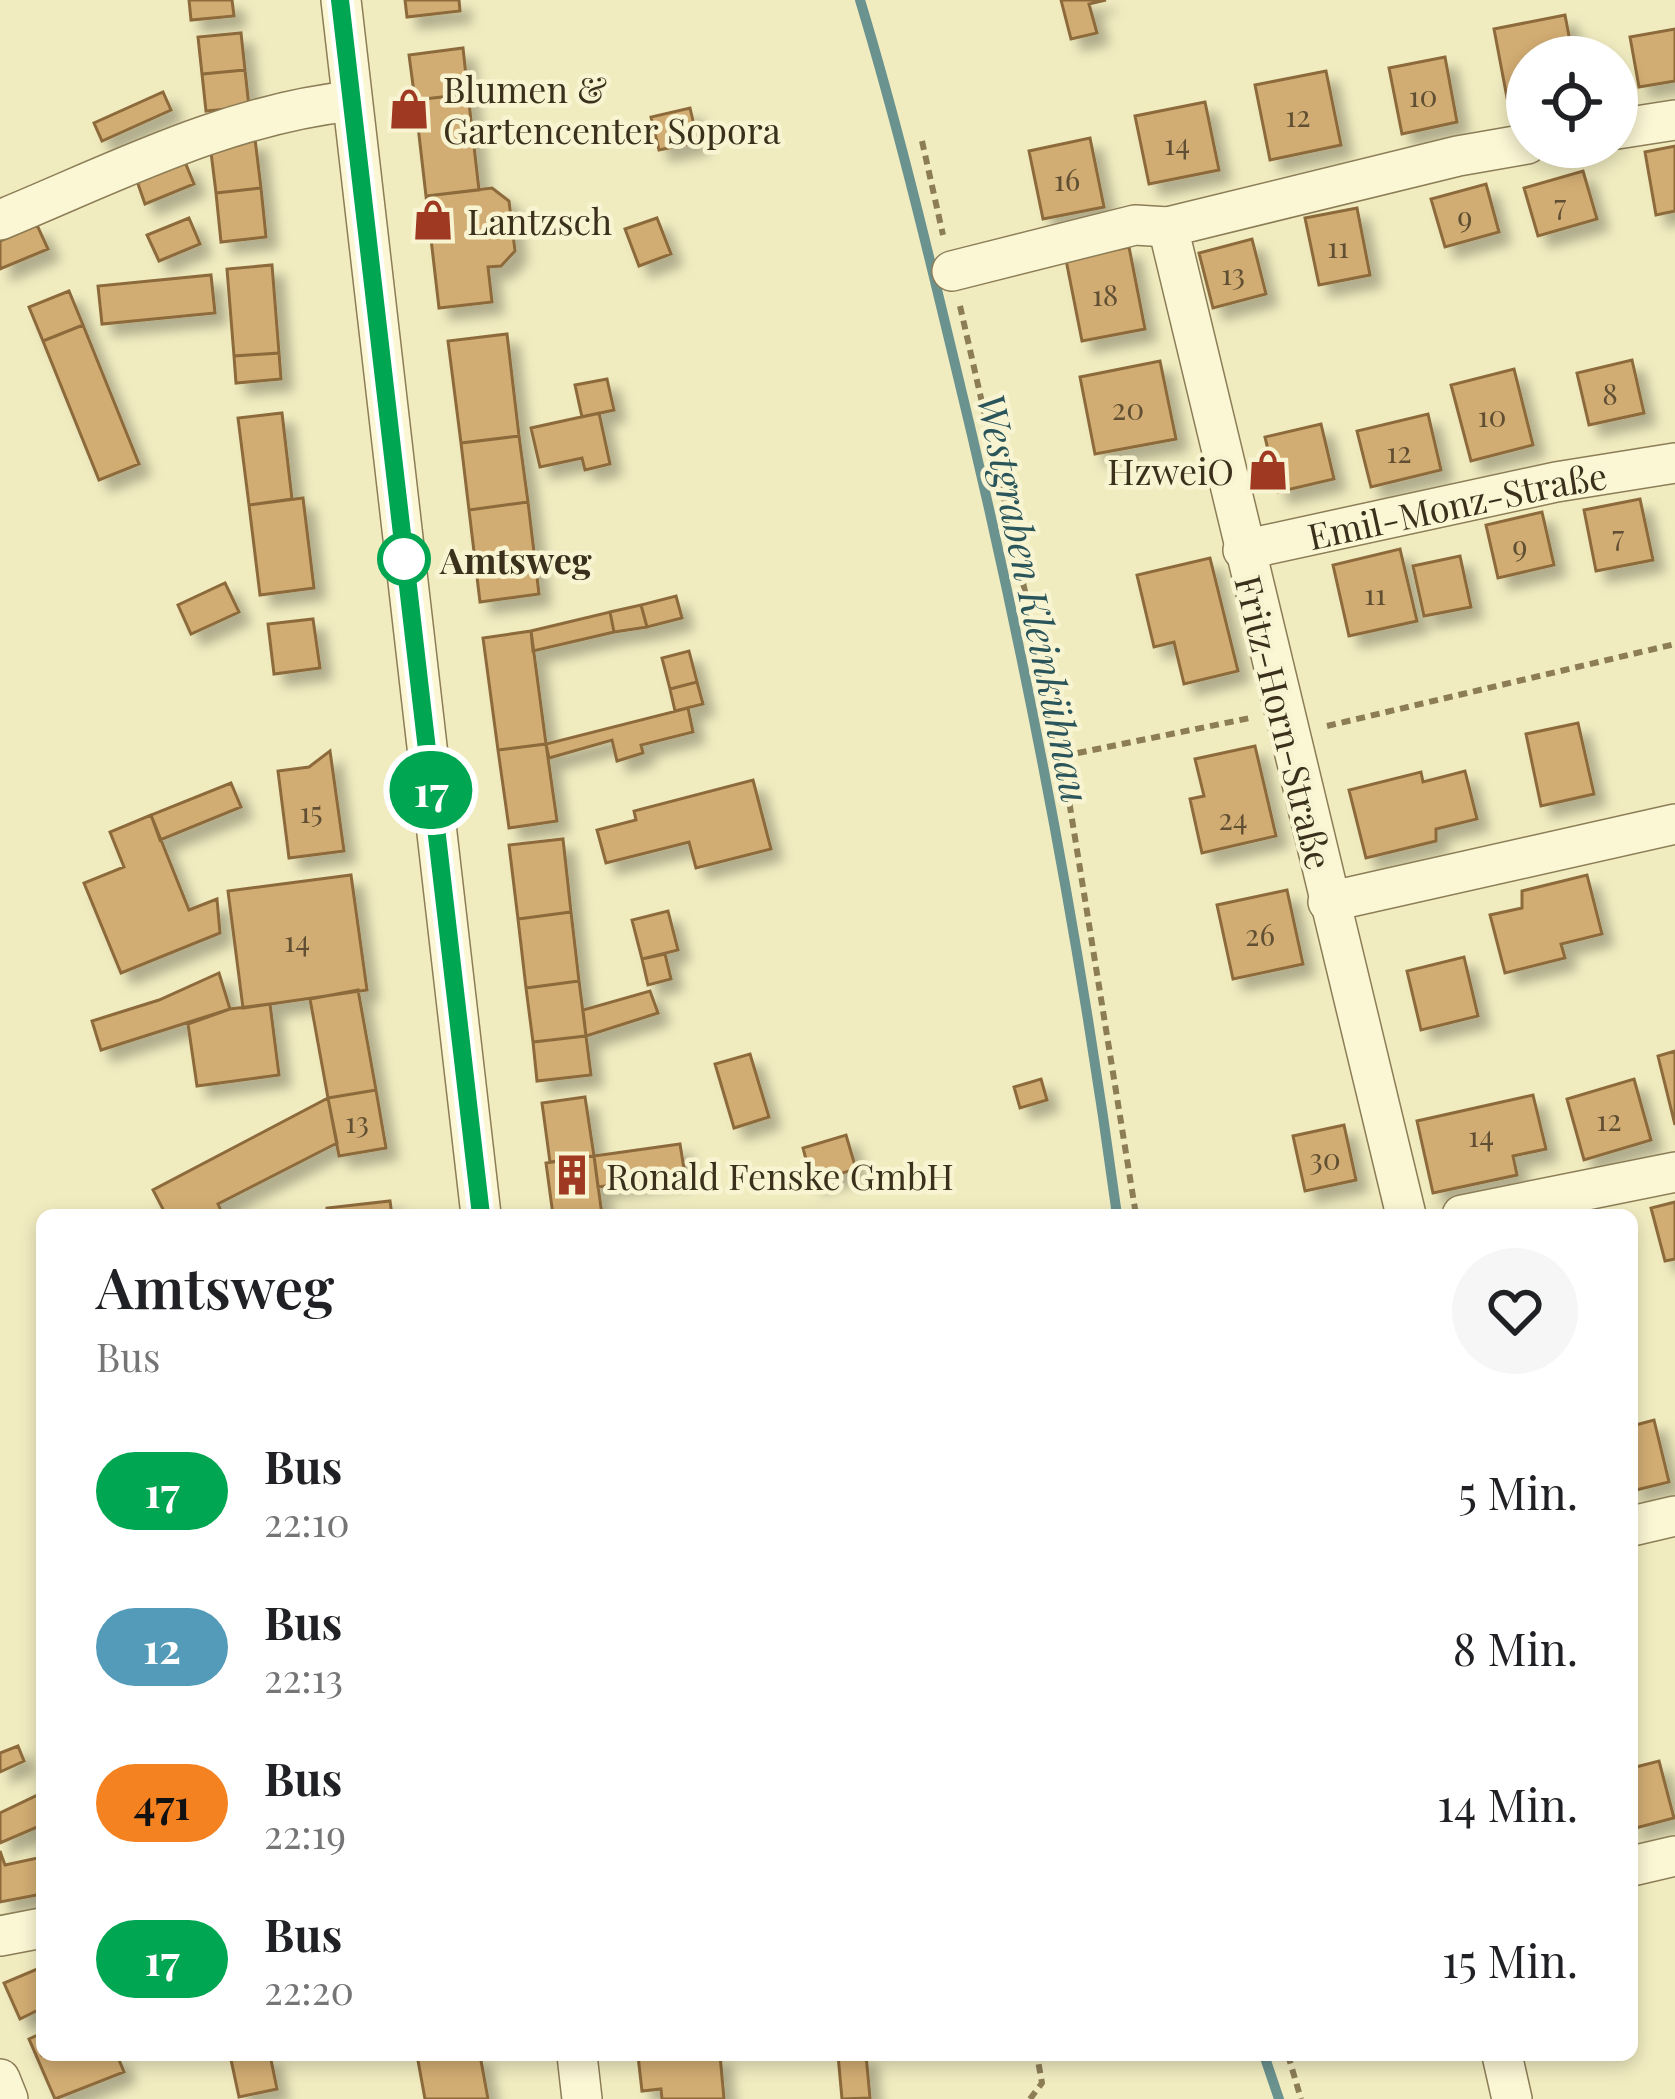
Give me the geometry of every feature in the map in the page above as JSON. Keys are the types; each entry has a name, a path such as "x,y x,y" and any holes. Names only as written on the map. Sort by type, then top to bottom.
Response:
{"street":[{"path":"340,0 480,1209"},
{"path":"0,220 210,133 298,108 352,100"},
{"path":"1638,126 1675,120"},
{"path":"952,271 1135,225 1168,227 1506,148"},
{"name":"Fritz-Horn-Straße","path":"1168,227 1405,1209"},
{"name":"Emil-Monz-Straße","path":"1243,550 1556,482 1675,463"},
{"path":"1328,902 1675,824"},
{"path":"1492,1209 1675,1172"},
{"path":"1638,1525 1675,1516"},
{"path":"1638,1865 1675,1856"},
{"path":"0,1936 36,1929"},
{"path":"578,2061 582,2099"},
{"path":"1503,2061 1512,2099"},
{"path":"0,2079 8,2099"}],"path":[{"path":"922,141 1061,756 1135,1209"},
{"path":"1061,756 1285,723 1675,644"},
{"path":"1030,2099 1042,2083 1037,2061"},
{"path":"1290,2061 1301,2099"}],"building":[{"path":"189,0 232,0 234,16 191,20"},
{"path":"405,0 459,0 460,11 407,17"},
{"path":"1061,0 1106,0 1089,4 1097,33 1071,39"},
{"path":"1565,15 1569,36 1506,36 1506,92 1494,29"},
{"path":"1675,29 1675,81 1639,87 1636,36"},
{"path":"241,33 245,70 202,74 198,37"},
{"path":"463,48 468,94 415,100 409,55"},
{"path":"1445,57 1457,122 1402,134 1389,68"},
{"path":"245,70 249,107 206,111 202,74"},
{"path":"1326,71 1341,145 1270,160 1255,85"},
{"path":"163,92 171,110 102,141 94,123"},
{"path":"468,94 479,190 426,196 415,100"},
{"path":"1205,102 1219,170 1149,184 1135,116"},
{"path":"690,108 698,142 659,150 651,117"},
{"path":"1090,138 1104,207 1043,219 1029,151"},
{"path":"255,139 261,188 216,193 210,144"},
{"path":"1675,146 1675,211 1656,215 1645,152"},
{"path":"185,162 194,184 145,204 137,181"},
{"path":"1583,171 1597,219 1538,236 1524,188"},
{"path":"1486,184 1499,232 1445,247 1431,199"},
{"path":"261,188 266,237 221,242 216,193"},
{"path":"492,188 509,201 515,251 501,266 488,267 492,302 439,308 426,196"},
{"path":"1357,208 1370,275 1319,285 1305,218"},
{"path":"189,218 200,244 159,261 147,235"},
{"path":"657,218 671,254 639,266 625,229"},
{"path":"37,225 48,249 0,269 0,241"},
{"path":"1252,239 1266,294 1213,308 1199,253"},
{"path":"1129,247 1145,329 1082,341 1066,260"},
{"path":"272,265 279,353 234,356 227,269"},
{"path":"211,275 215,313 102,324 98,286"},
{"path":"69,291 83,325 43,341 29,307"},
{"path":"83,325 139,464 99,480 43,341"},
{"path":"507,334 519,436 461,443 448,341"},
{"path":"279,353 281,379 236,383 234,356"},
{"path":"1632,360 1644,413 1589,425 1577,373"},
{"path":"1160,361 1176,439 1095,454 1080,377"},
{"path":"1514,369 1533,445 1471,461 1451,385"},
{"path":"607,379 614,410 582,417 575,385"},
{"path":"282,413 292,499 249,505 238,418"},
{"path":"599,413 610,464 585,470 582,458 540,467 531,428"},
{"path":"1428,414 1441,470 1371,487 1357,431"},
{"path":"1321,424 1334,479 1278,492 1265,437"},
{"path":"519,436 528,502 469,510 461,443"},
{"path":"303,498 314,588 260,595 249,505"},
{"path":"1640,499 1653,560 1596,571 1584,510"},
{"path":"528,502 539,594 480,602 469,510"},
{"path":"1542,512 1554,565 1498,578 1486,525"},
{"path":"1400,549 1417,621 1349,636 1333,565"},
{"path":"1460,556 1471,607 1424,616 1413,566"},
{"path":"1210,558 1238,671 1184,684 1174,642 1154,647 1137,575"},
{"path":"225,583 239,612 191,634 178,605"},
{"path":"676,596 682,618 647,627 641,605"},
{"path":"641,605 647,627 614,632 610,612"},
{"path":"610,612 614,632 533,651 531,631"},
{"path":"313,619 320,668 274,674 268,624"},
{"path":"531,631 546,744 498,750 483,638"},
{"path":"689,651 697,682 670,689 662,658"},
{"path":"697,682 703,704 675,711 670,689"},
{"path":"688,708 693,732 641,745 643,753 617,761 612,740 549,758 546,744"},
{"path":"1578,723 1594,794 1541,806 1526,734"},
{"path":"546,744 557,821 509,828 498,750"},
{"path":"1255,746 1276,836 1202,853 1190,799 1204,796 1195,759"},
{"path":"330,751 344,851 289,858 278,771 309,767"},
{"path":"1465,771 1477,819 1436,829 1436,841 1366,858 1349,790 1421,772 1423,782"},
{"path":"753,780 771,849 696,868 689,842 606,863 597,830 636,820 634,811"},
{"path":"231,783 241,807 160,840 151,815"},
{"path":"151,815 189,910 217,899 220,933 121,973 84,883 124,867 110,832"},
{"path":"563,839 571,912 518,919 509,845"},
{"path":"351,875 367,990 243,1008 228,891"},
{"path":"1587,875 1602,934 1561,944 1565,958 1505,973 1490,915 1522,908 1522,891"},
{"path":"1287,890 1303,964 1233,979 1217,905"},
{"path":"668,911 678,950 642,959 632,920"},
{"path":"571,912 579,981 526,988 518,919"},
{"path":"665,954 671,979 648,985 642,959"},
{"path":"1464,957 1478,1016 1421,1030 1407,971"},
{"path":"219,973 230,1009 101,1050 92,1021 159,1000"},
{"path":"579,981 586,1036 533,1042 526,988"},
{"path":"358,990 376,1090 328,1098 310,999"},
{"path":"650,991 658,1013 586,1036 583,1010"},
{"path":"270,1004 279,1075 197,1086 188,1024 230,1009"},
{"path":"586,1036 591,1075 537,1081 533,1042"},
{"path":"1675,1051 1675,1125 1658,1056"},
{"path":"750,1054 769,1117 734,1128 715,1064"},
{"path":"1041,1079 1047,1100 1020,1108 1014,1087"},
{"path":"1634,1079 1651,1140 1584,1160 1567,1099"},
{"path":"376,1090 386,1148 339,1156 328,1098"},
{"path":"1533,1095 1546,1149 1513,1156 1517,1175 1433,1193 1417,1121"},
{"path":"585,1097 594,1156 550,1162 542,1103"},
{"path":"328,1098 337,1143 218,1204 220,1209 163,1209 153,1190"},
{"path":"1344,1125 1356,1180 1305,1191 1293,1136"},
{"path":"846,1135 856,1169 812,1182 803,1148"},
{"path":"680,1144 685,1175 598,1187 594,1156"},
{"name":"Ronald Fenske GmbH","path":"594,1156 601,1209 552,1209 546,1163"},
{"path":"390,1201 391,1209 327,1209"},
{"path":"1675,1202 1675,1259 1665,1261 1651,1208"},
{"path":"1654,1420 1669,1482 1638,1490 1638,1424"},
{"path":"18,1746 24,1761 0,1772 0,1753"},
{"path":"1659,1761 1674,1818 1638,1827 1638,1766"},
{"path":"36,1796 36,1828 0,1843 0,1813"},
{"path":"0,1851 5,1865 36,1858 36,1895 0,1902"},
{"path":"36,1970 36,2011 20,2019 4,1983"},
{"path":"39,2061 119,2061 124,2072 55,2099"},
{"path":"231,2061 271,2061 277,2089 239,2097"},
{"path":"418,2061 481,2061 488,2099 425,2099"},
{"path":"639,2061 721,2061 724,2099 662,2099 661,2089 642,2091"},
{"path":"839,2061 867,2061 870,2098 842,2099"}],"waterway":[{"name":"Westgraben Kleinkühnau","path":"860,0 932,269 1026,679 1085,1000 1116,1209"},
{"name":"Westgraben Kleinkühnau","path":"1266,2061 1279,2099"}],"bus line":[{"name":"17","path":"340,0 480,1209"}],"place":[{"name":"Blumen & Gartencenter Sopora","path":"409,109"},
{"name":"Lantzsch","path":"433,220"},
{"name":"HzweiO","path":"1268,470"},
{"name":"Amtsweg","path":"404,559"},
{"name":"Ronald Fenske GmbH","path":"572,1175"}]}
